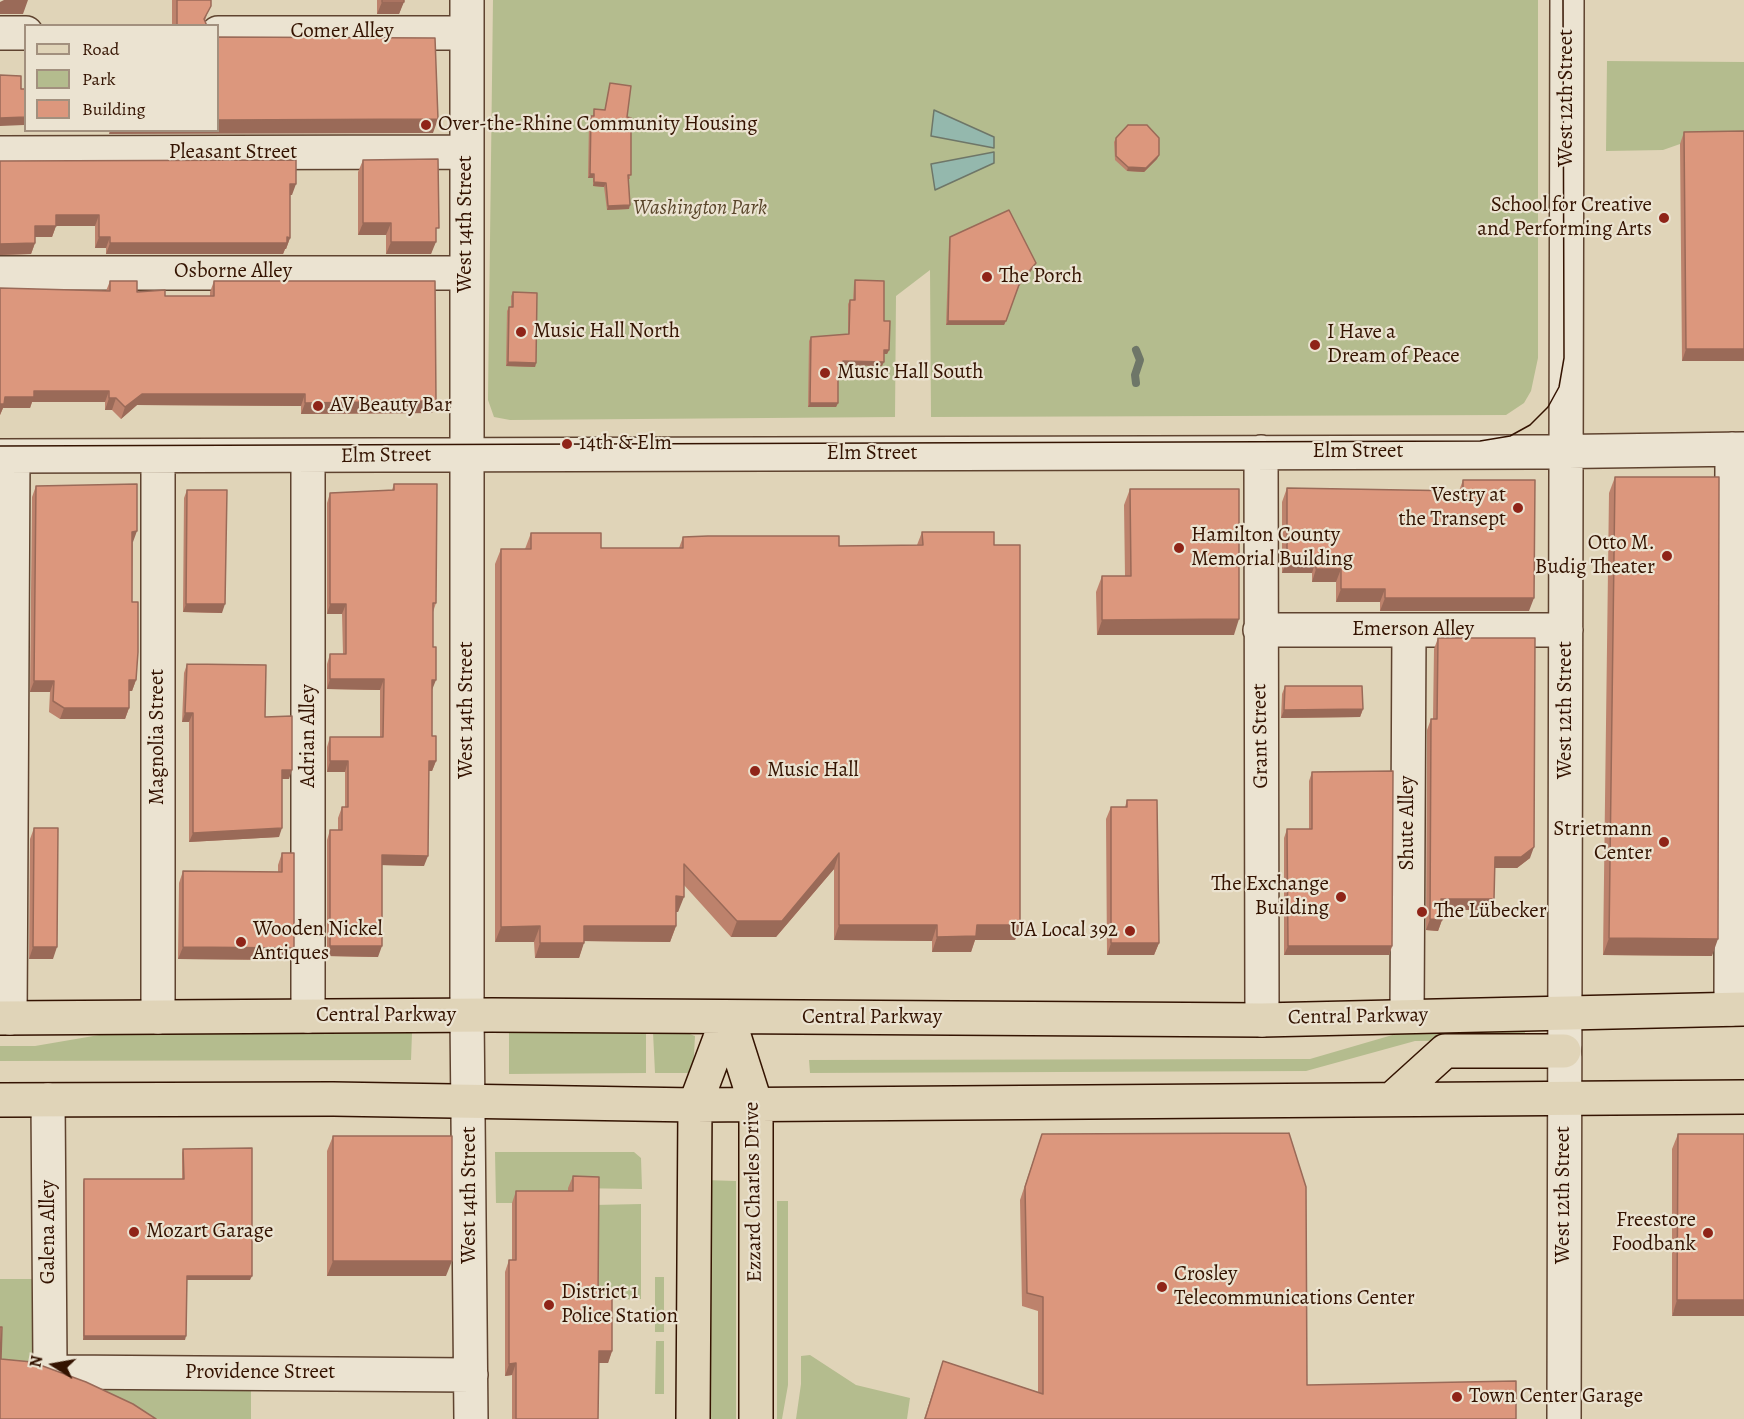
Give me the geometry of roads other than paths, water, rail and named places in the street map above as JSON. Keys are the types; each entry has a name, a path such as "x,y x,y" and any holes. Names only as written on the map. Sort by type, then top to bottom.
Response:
{"main road":[{"name":"Central Parkway","path":"5,1018 467,1015 1262,1020 1737,1009"},
{"path":"693,1419 695,1105 728,1017"},
{"name":"Ezzard Charles Drive","path":"728,1017 756,1105 756,1419"},
{"path":"1392,1099 1445,1051 1564,1051"},
{"path":"0,1100 469,1100 756,1105 1744,1097"}],"street":[{"name":"West 14th Street","path":"467,0 467,1015 471,1419"},
{"name":"West 12th Street","path":"1564,1419 1568,452 1567,0"},
{"path":"0,33 24,33"},
{"name":"Comer Alley","path":"219,33 467,33"},
{"name":"Pleasant Street","path":"0,153 466,152"},
{"name":"Osborne Alley","path":"0,273 466,273"},
{"name":"Elm Street","path":"7,456 1568,452 1738,449"},
{"path":"1737,1009 1738,449"},
{"name":"Grant Street","path":"1261,452 1262,1020"},
{"path":"5,1018 7,456"},
{"name":"Magnolia Street","path":"158,457 158,1017"},
{"name":"Adrian Alley","path":"308,457 309,1016"},
{"name":"Emerson Alley","path":"1260,630 1566,630"},
{"name":"Shute Alley","path":"1407,1016 1409,630"},
{"name":"Galena Alley","path":"48,1100 50,1365"},
{"name":"Providence Street","path":"50,1365 60,1372 471,1375"}],"water":[{"path":"934,110 994,137 994,148 931,136"},
{"path":"994,152 994,163 935,190 931,164"}],"waterway":[{"path":"1136,350 1140,360 1135,375 1136,383"}],"tram line":[{"path":"0,446 1480,441 1510,436 1530,425 1548,407 1559,387 1564,358 1563,0"}],"place":[{"name":"Over-the-Rhine Community Housing","path":"426,125"},
{"name":"School for Creative and Performing Arts","path":"1664,218"},
{"name":"The Porch","path":"987,277"},
{"name":"Music Hall North","path":"521,332"},
{"name":"I Have a Dream of Peace","path":"1315,345"},
{"name":"Music Hall South","path":"825,373"},
{"name":"AV Beauty Bar","path":"318,406"},
{"name":"14th & Elm","path":"567,444"},
{"name":"Vestry at the Transept","path":"1518,508"},
{"name":"Hamilton County Memorial Building","path":"1179,548"},
{"name":"Otto M. Budig Theater","path":"1667,556"},
{"name":"Music Hall","path":"755,771"},
{"name":"Strietmann Center","path":"1664,842"},
{"name":"The Exchange Building","path":"1341,897"},
{"name":"The Lübecker","path":"1422,912"},
{"name":"UA Local 392","path":"1130,931"},
{"name":"Wooden Nickel Antiques","path":"241,942"},
{"name":"Mozart Garage","path":"134,1232"},
{"name":"Freestore Foodbank","path":"1708,1233"},
{"name":"Crosley Telecommunications Center","path":"1162,1287"},
{"name":"District 1 Police Station","path":"549,1305"},
{"name":"Town Center Garage","path":"1457,1397"}],"park label":[{"name":"Washington Park","path":"700,209"}]}
